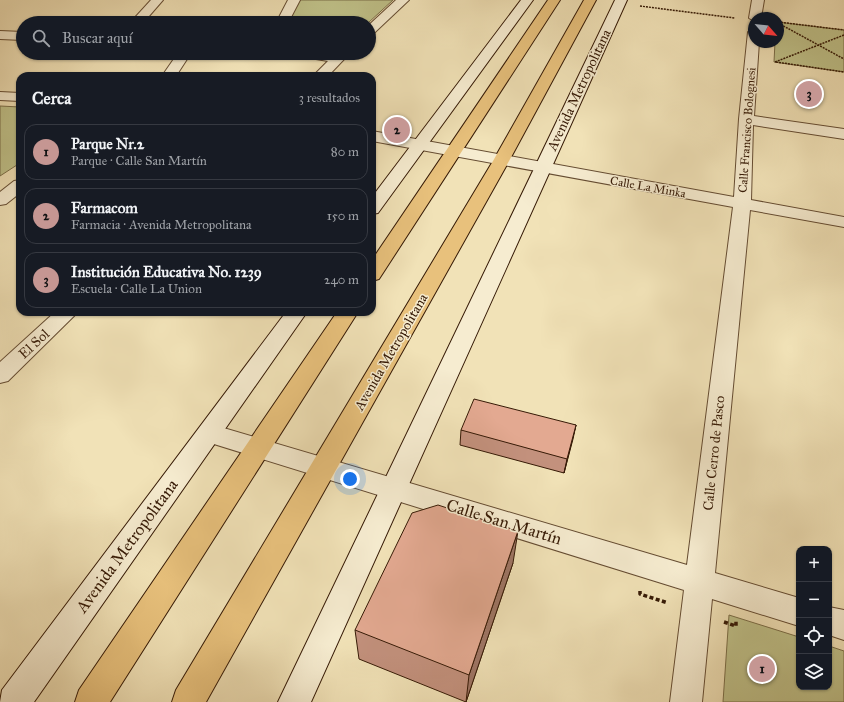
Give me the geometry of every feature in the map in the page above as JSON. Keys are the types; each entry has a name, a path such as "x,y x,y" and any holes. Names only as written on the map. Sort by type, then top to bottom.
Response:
{"main road":[{"path":"376,269 554,0"},
{"name":"Avenida Metropolitana","path":"188,702 501,160 590,0"},
{"path":"91,702 345,316"}],"street":[{"path":"142,16 157,0"},
{"path":"286,16 294,0"},
{"path":"376,25 403,0"},
{"path":"376,203 527,0"},
{"path":"756,12 758,0"},
{"name":"Avenida Metropolitana","path":"294,702 620,2"},
{"path":"0,35 16,36"},
{"name":"Calle Francisco Bolognesi","path":"742,204 746,119 753,48"},
{"path":"172,72 180,60"},
{"path":"324,72 337,60"},
{"path":"0,96 16,96"},
{"path":"746,119 844,134"},
{"name":"Calle La Minka","path":"376,137 844,222"},
{"path":"0,200 16,188"},
{"name":"Calle Cerro de Pasco","path":"686,702 742,204"},
{"name":"El Sol","path":"0,375 64,316"},
{"name":"Avenida Metropolitana","path":"14,702 294,316"},
{"name":"Calle San Martín","path":"210,433 796,611"},
{"path":"832,622 844,625"}],"path":[{"path":"620,2 738,19"},
{"path":"784,24 844,30"},
{"path":"784,26 844,59"},
{"path":"844,35 775,62 844,72"}],"green space":[{"path":"297,0 393,0 376,16 288,16"},
{"path":"784,23 844,30 844,72 774,62 775,48 784,48"},
{"path":"0,106 16,107 16,166 0,176"},
{"path":"729,615 796,636 796,690 832,690 832,647 844,651 844,702 723,702"}],"building":[{"path":"474,399 576,425 567,459 461,430"},
{"path":"438,505 518,531 469,675 355,630 412,513"}],"place":[{"name":"Institución Educativa No. 1239","path":"809,94"},
{"name":"Farmacom","path":"397,130"},
{"name":"Parque Nr.2","path":"762,669"}]}
